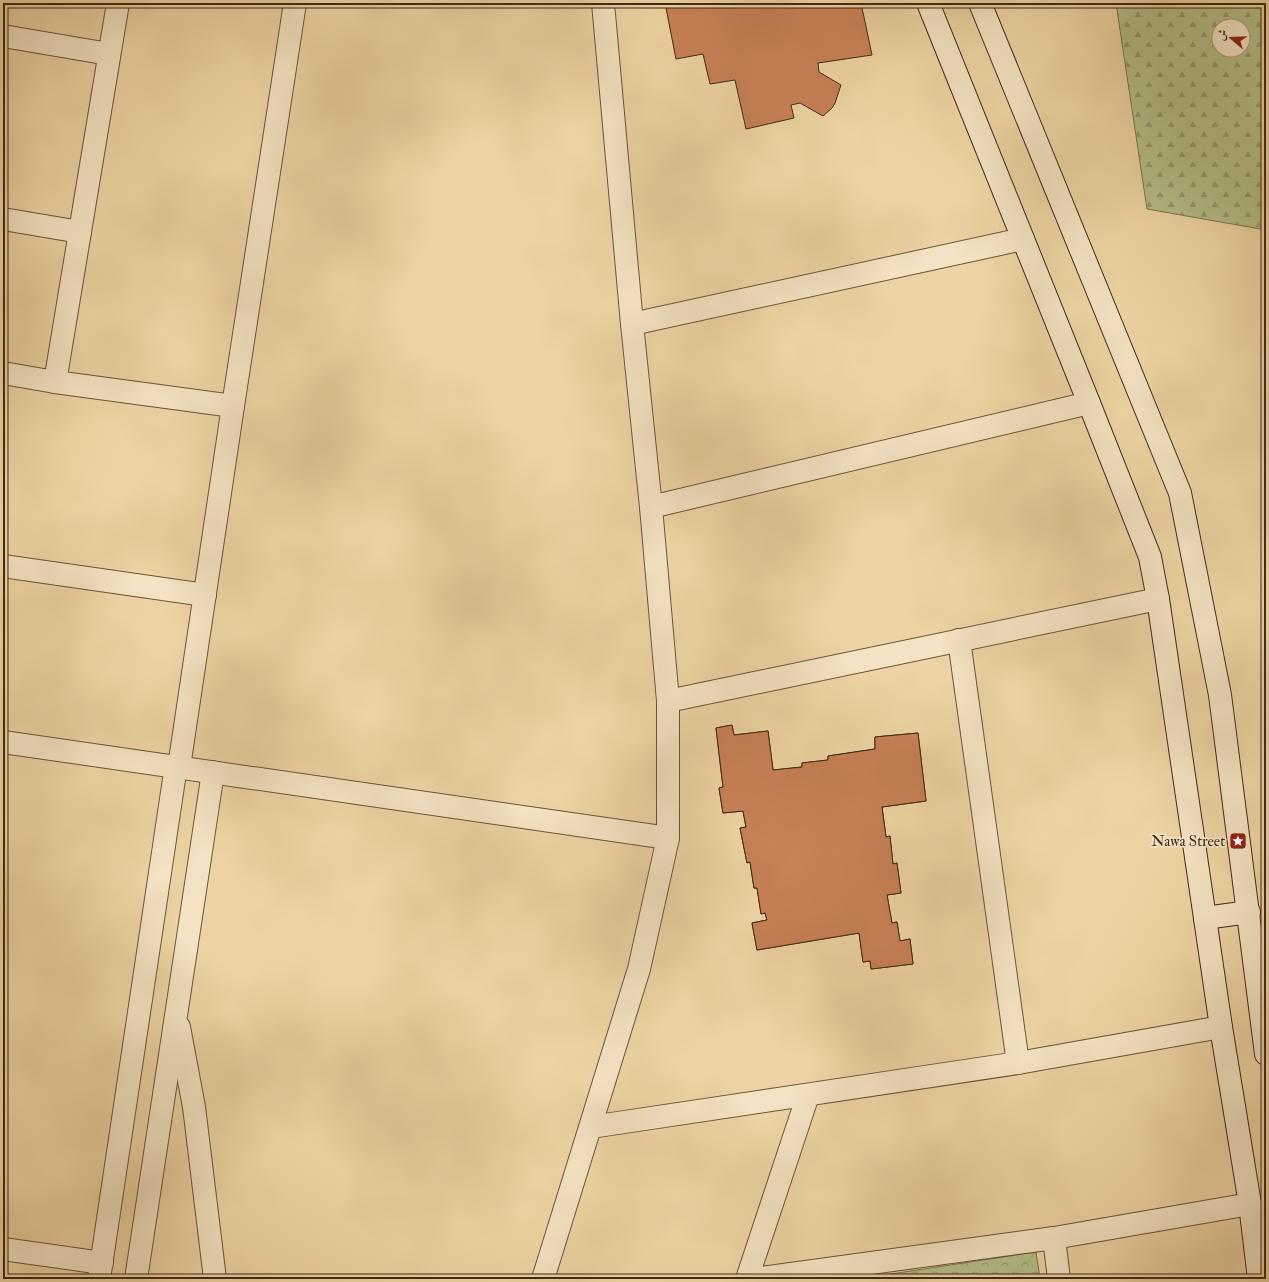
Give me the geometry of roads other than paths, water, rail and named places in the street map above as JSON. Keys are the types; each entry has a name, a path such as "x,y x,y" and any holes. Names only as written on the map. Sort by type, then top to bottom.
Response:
{"street":[{"path":"55,382 118,3"},
{"path":"3,1249 101,1271 295,3"},
{"path":"543,1279 640,968 668,838 668,702 603,3"},
{"path":"928,3 1090,403 1150,557 1158,599 1221,1027 1250,1204 1258,1279"},
{"path":"980,3 1180,493 1220,695 1266,1054"},
{"path":"3,36 109,54"},
{"path":"3,219 80,232"},
{"path":"632,324 1023,239"},
{"path":"3,372 55,382 233,406"},
{"path":"651,507 1090,403"},
{"path":"3,566 205,595"},
{"path":"668,702 1158,599"},
{"path":"959,640 1018,1063"},
{"path":"4,747 177,767 668,838"},
{"path":"136,1279 213,772"},
{"path":"1205,918 1248,912"},
{"path":"176,1010 194,1107 215,1279"},
{"path":"591,1127 1018,1063 1221,1027"},
{"path":"747,1279 808,1095"},
{"path":"754,1279 1054,1238 1250,1204"},
{"path":"1054,1238 1059,1279"}],"place":[{"name":"Nawa Street","path":"1238,841"}]}
